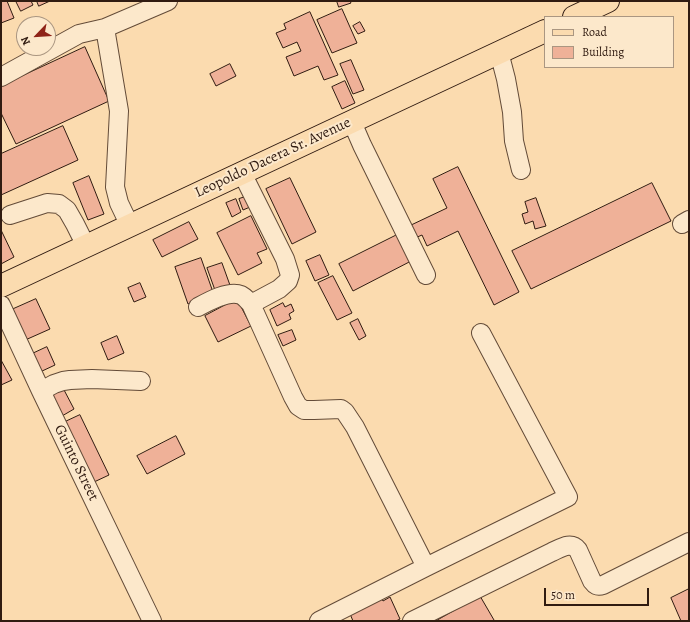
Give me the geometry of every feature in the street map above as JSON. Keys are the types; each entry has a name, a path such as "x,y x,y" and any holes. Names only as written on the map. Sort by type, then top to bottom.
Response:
{"main road":[{"path":"576,16 608,1"},
{"name":"Leopoldo Dacera Sr. Avenue","path":"1,286 544,31"}],"street":[{"path":"1,77 79,34 105,28 168,1"},
{"path":"105,28 119,111 114,187 119,203 130,226"},
{"path":"499,52 506,79 512,112 514,141 521,170"},
{"path":"352,122 426,275"},
{"path":"242,173 285,259 290,276 288,281 278,289 251,304"},
{"path":"10,215 47,203 59,204 67,210 86,246"},
{"path":"198,307 218,297 236,294 243,296 251,304 298,406 304,410 341,409 345,412 355,427 426,567"},
{"name":"Guinto Street","path":"1,305 152,621"},
{"path":"319,621 568,497 481,332"},
{"path":"41,391 54,384 70,380 92,379 141,381"},
{"path":"412,621 552,552 570,545 575,546 578,550 592,581 599,587 689,542"}],"building":[{"path":"1,1 7,1 14,18 1,23"},
{"path":"16,1 31,1 33,5 21,11"},
{"path":"37,1 50,1 39,6"},
{"path":"337,1 350,1 351,3 339,7"},
{"path":"342,9 357,43 332,53 317,20"},
{"path":"310,12 338,75 324,80 318,66 294,76 286,57 301,51 297,42 283,48 276,33 286,29 284,24"},
{"path":"360,22 365,31 358,34 353,26"},
{"path":"85,47 109,101 16,144 1,113 1,86"},
{"path":"351,60 364,90 353,94 340,64"},
{"path":"230,64 236,76 216,86 210,74"},
{"path":"345,81 355,103 342,109 332,87"},
{"path":"63,126 78,160 1,195 1,154"},
{"path":"458,167 519,292 494,305 458,231 427,246 422,235 415,238 409,226 447,208 433,179"},
{"path":"89,176 104,214 88,220 73,183"},
{"path":"290,178 316,232 292,244 266,189"},
{"path":"652,183 671,221 531,289 512,251"},
{"path":"245,197 250,207 243,210 239,199"},
{"path":"536,198 546,226 535,229 533,221 525,224 522,214 528,212 525,202"},
{"path":"236,199 241,212 232,217 226,203"},
{"path":"251,216 267,249 257,253 262,263 238,275 217,233"},
{"path":"189,222 198,239 162,257 153,240"},
{"path":"1,230 14,257 1,264"},
{"path":"401,233 415,259 353,291 339,264"},
{"path":"320,255 329,275 315,281 306,261"},
{"path":"201,258 214,295 188,304 175,267"},
{"path":"222,263 231,288 216,293 207,268"},
{"path":"333,276 352,313 337,320 318,283"},
{"path":"140,283 146,297 134,302 128,288"},
{"path":"36,299 50,329 23,341 9,311"},
{"path":"237,299 251,326 218,342 205,316"},
{"path":"283,303 285,307 291,304 294,311 289,314 291,319 277,326 270,310"},
{"path":"358,319 366,336 359,340 350,323"},
{"path":"292,330 296,340 283,346 278,335"},
{"path":"117,336 124,353 108,360 101,343"},
{"path":"47,347 55,365 40,372 32,354"},
{"path":"1,360 12,380 1,385"},
{"path":"63,388 74,409 62,416 51,394"},
{"path":"80,415 109,475 94,482 65,422"},
{"path":"176,436 185,454 147,474 137,456"},
{"path":"689,589 689,621 681,621 671,598"},
{"path":"379,594 383,601 390,597 400,619 396,621 353,621 348,609"},
{"path":"480,596 494,620 493,621 436,621"}]}
